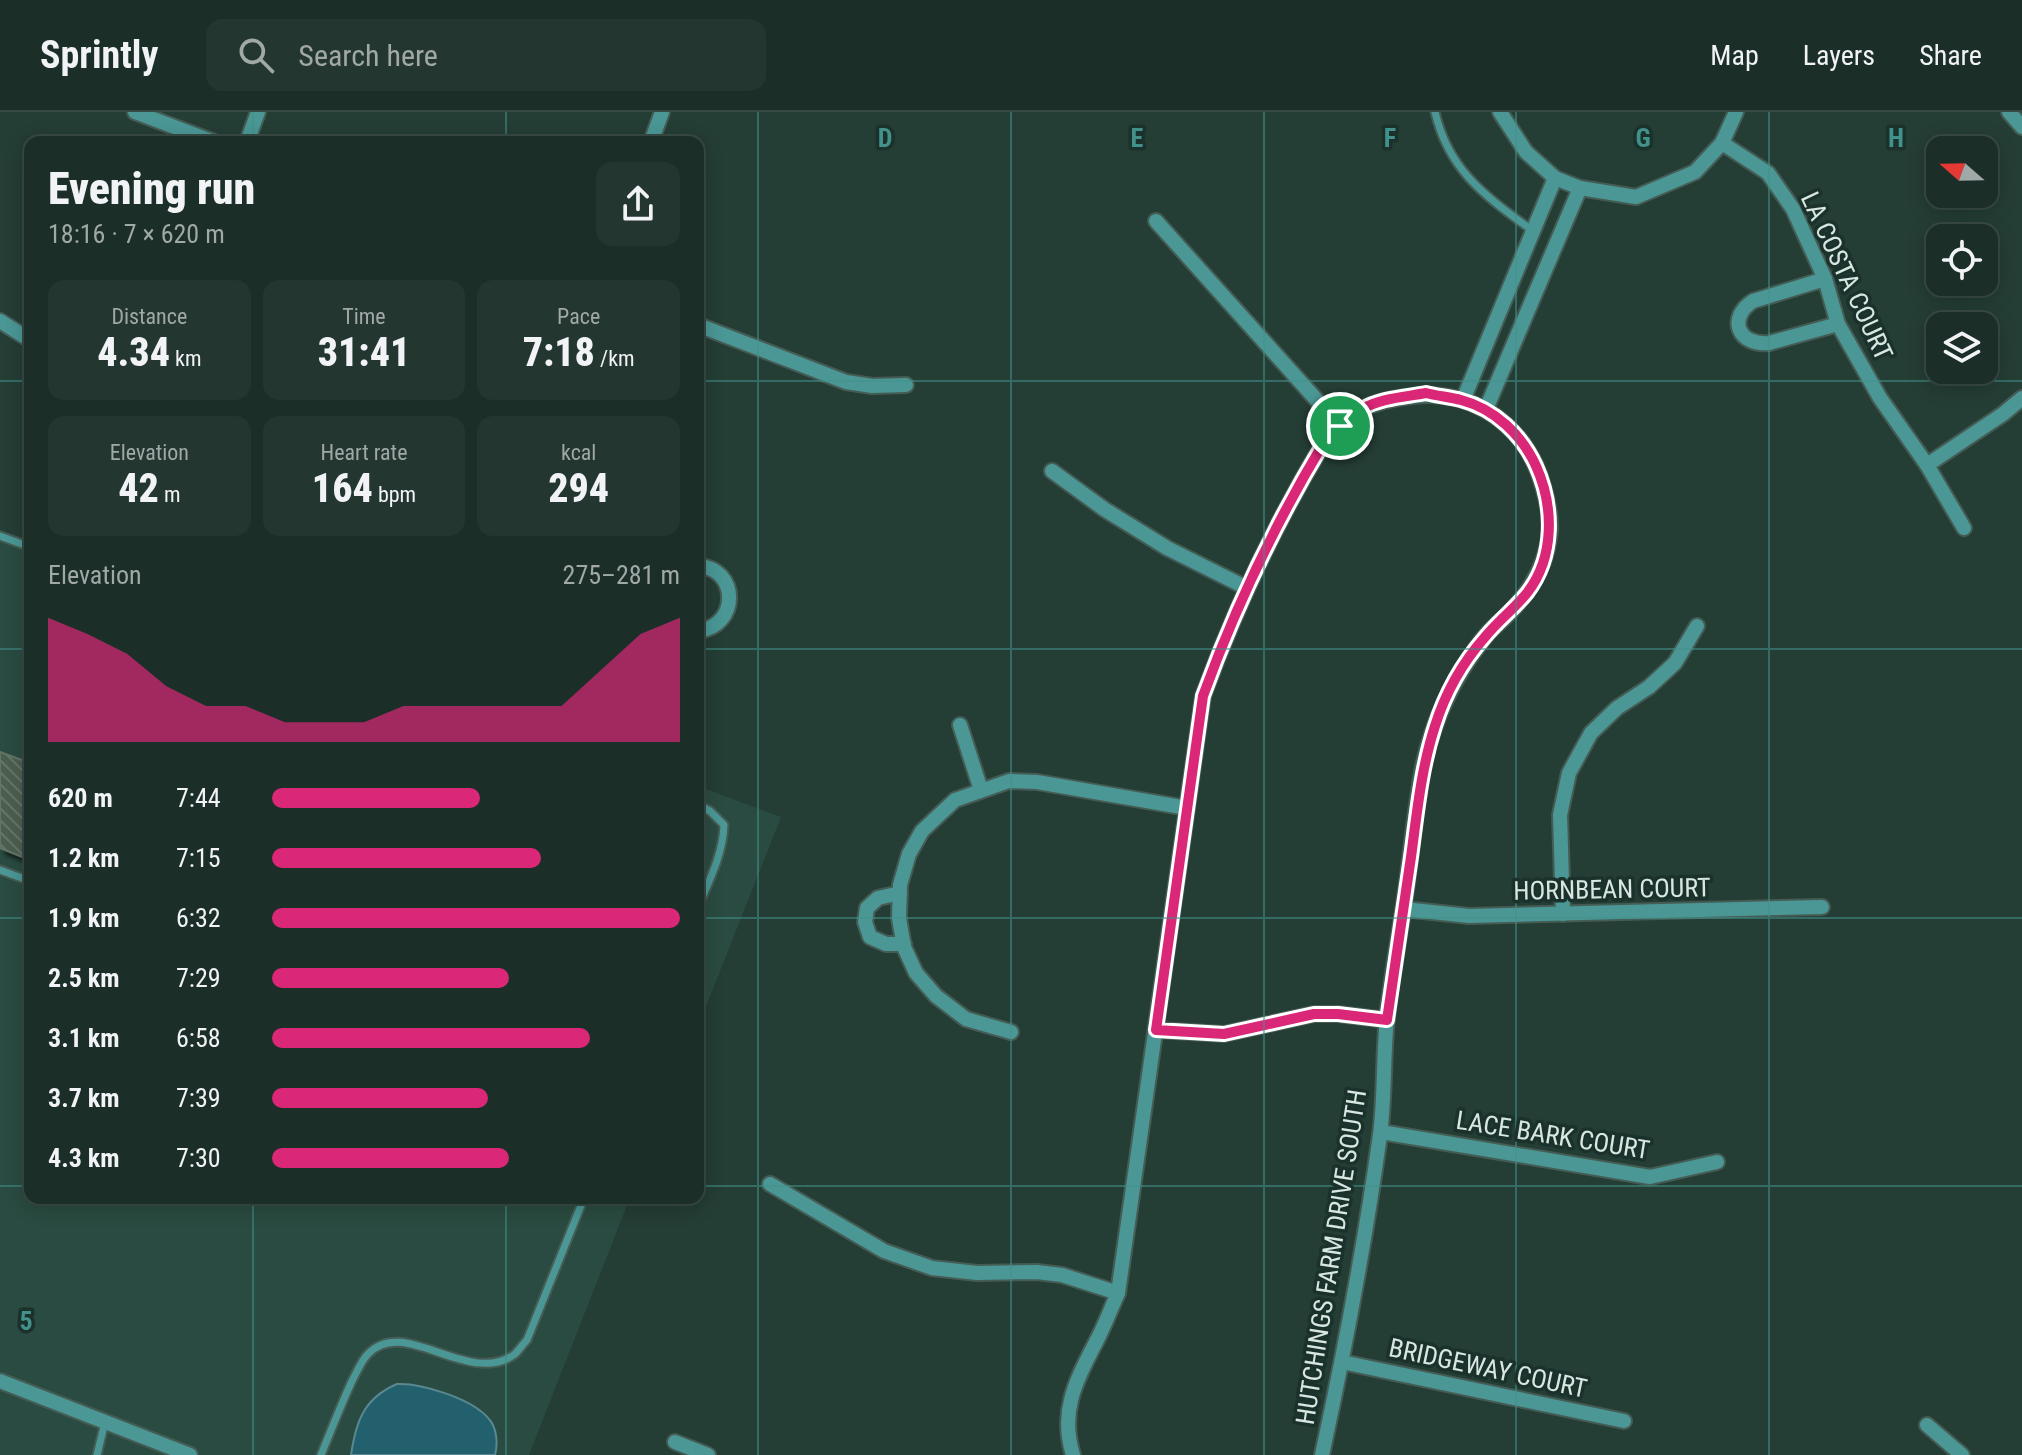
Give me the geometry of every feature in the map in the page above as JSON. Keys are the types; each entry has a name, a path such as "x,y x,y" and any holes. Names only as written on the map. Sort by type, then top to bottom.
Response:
{"street":[{"path":"135,112 198,136"},
{"path":"249,136 258,112"},
{"path":"653,136 662,112"},
{"path":"1500,112 1526,152 1555,178 1580,188 1636,197 1695,172 1722,143 1736,112"},
{"path":"2009,112 2022,127"},
{"name":"LA COSTA COURT","path":"1722,143 1768,173 1793,209 1825,279 1838,324 1880,398 1927,465 1964,528"},
{"path":"1463,400 1555,178"},
{"path":"1486,409 1580,188"},
{"path":"1156,221 1340,426"},
{"path":"1825,279 1745,306 1739,315 1741,333 1758,344 1769,343 1838,324"},
{"path":"0,321 24,336"},
{"path":"704,327 846,382 872,386 906,385"},
{"name":"HUTCHINGS FARM DRIVE SOUTH","path":"1073,1455 1067,1437 1070,1402 1079,1372 1099,1337 1118,1293 1203,696 1247,588 1323,444 1363,409 1390,399 1426,393 1463,400 1486,409 1512,429 1531,454 1540,475 1548,502 1550,530 1544,560 1529,590 1486,635 1448,694 1423,766 1387,1020 1381,1132 1342,1362 1322,1455"},
{"path":"1927,465 2022,398"},
{"path":"1052,471 1104,509 1167,548 1247,588"},
{"path":"704,567 715,570 723,578 730,599 721,620 704,629"},
{"path":"1563,914 1560,815 1569,773 1591,733 1617,708 1649,687 1675,663 1697,626"},
{"path":"960,725 981,790"},
{"path":"1011,1032 966,1019 936,996 916,973 904,944 899,918 900,885 909,854 922,831 955,800 1009,781 1037,782 1187,808"},
{"path":"900,893 878,898 867,908 865,922 870,937 886,944 904,944"},
{"name":"HORNBEAN COURT","path":"1404,909 1469,916 1822,907"},
{"path":"1156,1030 1224,1034 1314,1014 1387,1020"},
{"name":"LACE BARK COURT","path":"1381,1132 1650,1177 1717,1162"},
{"path":"770,1184 884,1251 932,1268 977,1273 1037,1272 1062,1275 1118,1293"},
{"name":"BRIDGEWAY COURT","path":"1342,1362 1624,1421"},
{"path":"0,1381 190,1455"},
{"path":"1927,1425 1962,1455"},
{"path":"675,1442 708,1455"}],"lane":[{"path":"1435,112 1439,130 1468,179 1533,231"},
{"path":"0,536 24,545"},
{"path":"704,808 724,825 723,839 704,891"},
{"path":"0,870 24,879"},
{"path":"321,1455 358,1369 367,1354 378,1345 391,1342 414,1344 451,1358 487,1363 516,1353 527,1340 582,1204"},
{"path":"97,1455 105,1422"}],"shaded area":[{"path":"0,530 24,539 24,1204 628,1204 529,1455 0,1455"},
{"path":"704,788 781,817 704,1012"}],"water":[{"path":"397,1384 420,1386 446,1394 481,1412 495,1431 495,1455 351,1455 359,1421 369,1404"}],"building":[{"path":"0,752 24,761 24,858 0,848"}],"route":[{"path":"1426,393 1463,400 1486,409 1512,429 1531,454 1540,475 1548,502 1550,530 1544,560 1529,590 1486,635 1465,664 1435,725 1423,766 1387,1020 1314,1014 1224,1034 1156,1030 1203,696 1247,588 1310,465 1323,444 1340,426 1363,409 1390,399 1426,393"}]}
